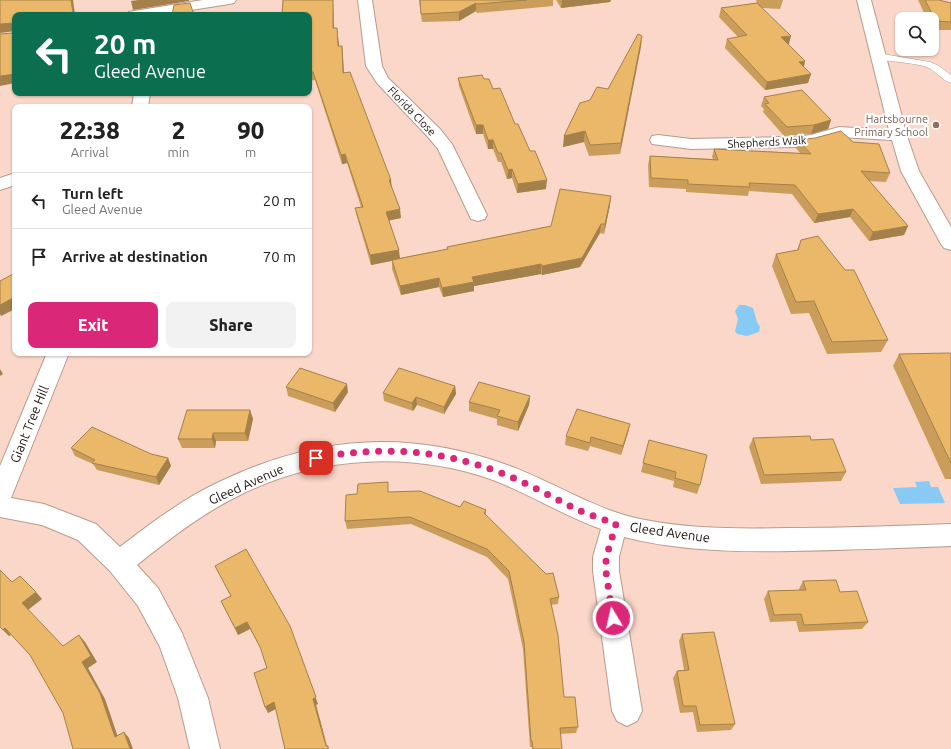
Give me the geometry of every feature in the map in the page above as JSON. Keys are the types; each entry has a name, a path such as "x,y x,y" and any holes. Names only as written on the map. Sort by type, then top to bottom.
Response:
{"street":[{"path":"155,12 229,0"},
{"name":"Florida Close","path":"365,0 374,66 382,80 434,132 446,148 478,215"},
{"path":"864,0 898,136 910,171 951,244"},
{"name":"Shepherds Walk","path":"658,140 698,144 794,142 812,140 839,132 898,136"},
{"path":"0,185 12,179"},
{"name":"Giant Tree Hill","path":"0,495 57,356"},
{"name":"Gleed Avenue","path":"119,563 191,510 232,488 263,474 305,460 338,454 374,451 408,451 442,455 468,462 502,473 580,511 616,524 642,531 717,539 788,540 951,535"},
{"path":"0,506 44,515 87,532 119,563 148,597 172,642 193,698 206,749"},
{"path":"616,524 606,558 606,572 627,711"}],"lane":[{"path":"878,56 927,64 936,68 951,80"}],"water":[{"path":"739,305 745,305 753,308 760,327 759,332 747,336 737,334 735,331 738,319 735,311"},
{"path":"929,481 931,487 938,487 945,503 900,504 893,488 917,487 915,482"}],"building":[{"path":"0,0 71,0 73,12 12,12 12,23 0,24"},
{"path":"283,0 333,0 333,28 337,28 338,46 342,46 343,73 350,72 391,180 389,180 400,209 386,212 399,250 370,255 355,208 363,207 345,154 341,155 312,72 312,12 282,12"},
{"path":"420,0 527,0 476,3 459,12 421,14"},
{"path":"925,0 939,0 951,3 951,22 939,21 939,12 931,12"},
{"path":"190,3 193,12 173,12 174,5"},
{"path":"757,3 791,36 781,37 805,61 799,62 811,74 767,82 727,39 747,35 721,8"},
{"path":"12,33 12,74 0,76 0,34"},
{"path":"638,34 642,36 621,143 590,145 585,131 564,136 580,103 590,100 597,87 608,89"},
{"path":"482,75 484,79 489,79 493,89 500,88 515,124 518,124 530,151 535,151 547,180 518,184 512,169 508,170 501,153 498,153 493,140 488,140 483,125 476,125 458,78"},
{"path":"802,90 831,120 814,125 787,127 765,104 769,103 764,97"},
{"path":"841,131 853,142 879,144 890,173 861,171 908,226 873,232 853,209 818,214 795,185 749,183 750,187 688,184 688,180 651,178 650,156 718,160 714,149 811,154 798,140 815,138"},
{"path":"560,189 611,196 605,224 601,224 582,258 472,277 474,282 442,288 439,278 400,286 392,260 448,249 447,247 551,226"},
{"path":"818,236 845,270 854,270 888,340 832,342 814,301 796,302 776,254 798,250 801,240"},
{"path":"12,275 12,299 0,305 0,281"},
{"path":"950,353 951,355 951,463 899,354"},
{"path":"300,368 347,384 333,403 286,387"},
{"path":"399,368 455,386 444,407 416,397 412,403 383,393"},
{"path":"479,382 530,396 518,422 497,416 500,410 469,402"},
{"path":"577,409 630,424 623,446 591,437 590,443 566,436"},
{"path":"187,410 250,410 245,433 213,433 212,439 178,439"},
{"path":"92,427 151,454 168,458 156,477 92,463 95,460 71,448"},
{"path":"810,436 811,440 833,439 846,472 764,475 753,438"},
{"path":"649,440 707,455 700,485 675,478 676,472 643,463"},
{"path":"388,482 388,492 420,491 460,507 464,501 486,510 484,513 546,574 553,573 559,597 550,599 558,635 564,697 575,697 578,727 560,728 562,749 533,749 531,741 524,642 509,571 487,549 410,517 345,521 346,495 357,494 358,484"},
{"path":"246,549 290,626 316,697 313,699 328,749 285,749 274,702 265,707 254,673 267,668 260,647 247,622 235,628 221,601 231,596 215,566"},
{"path":"0,570 12,582 20,576 36,592 22,603 63,646 79,635 91,656 82,662 100,693 115,737 124,732 130,749 73,749 63,713 30,655 5,628 3,630 0,627"},
{"path":"836,580 840,592 857,591 868,622 804,625 801,614 774,615 768,591 806,590 803,581"},
{"path":"714,632 735,724 700,725 696,706 683,706 677,671 689,670 682,634"}],"place":[{"name":"Hartsbourne Primary School","path":"936,125"}],"route":[{"path":"316,458 338,454 374,451 408,451 442,455 502,473 580,511 616,524 606,558 606,572 613,618"}]}
